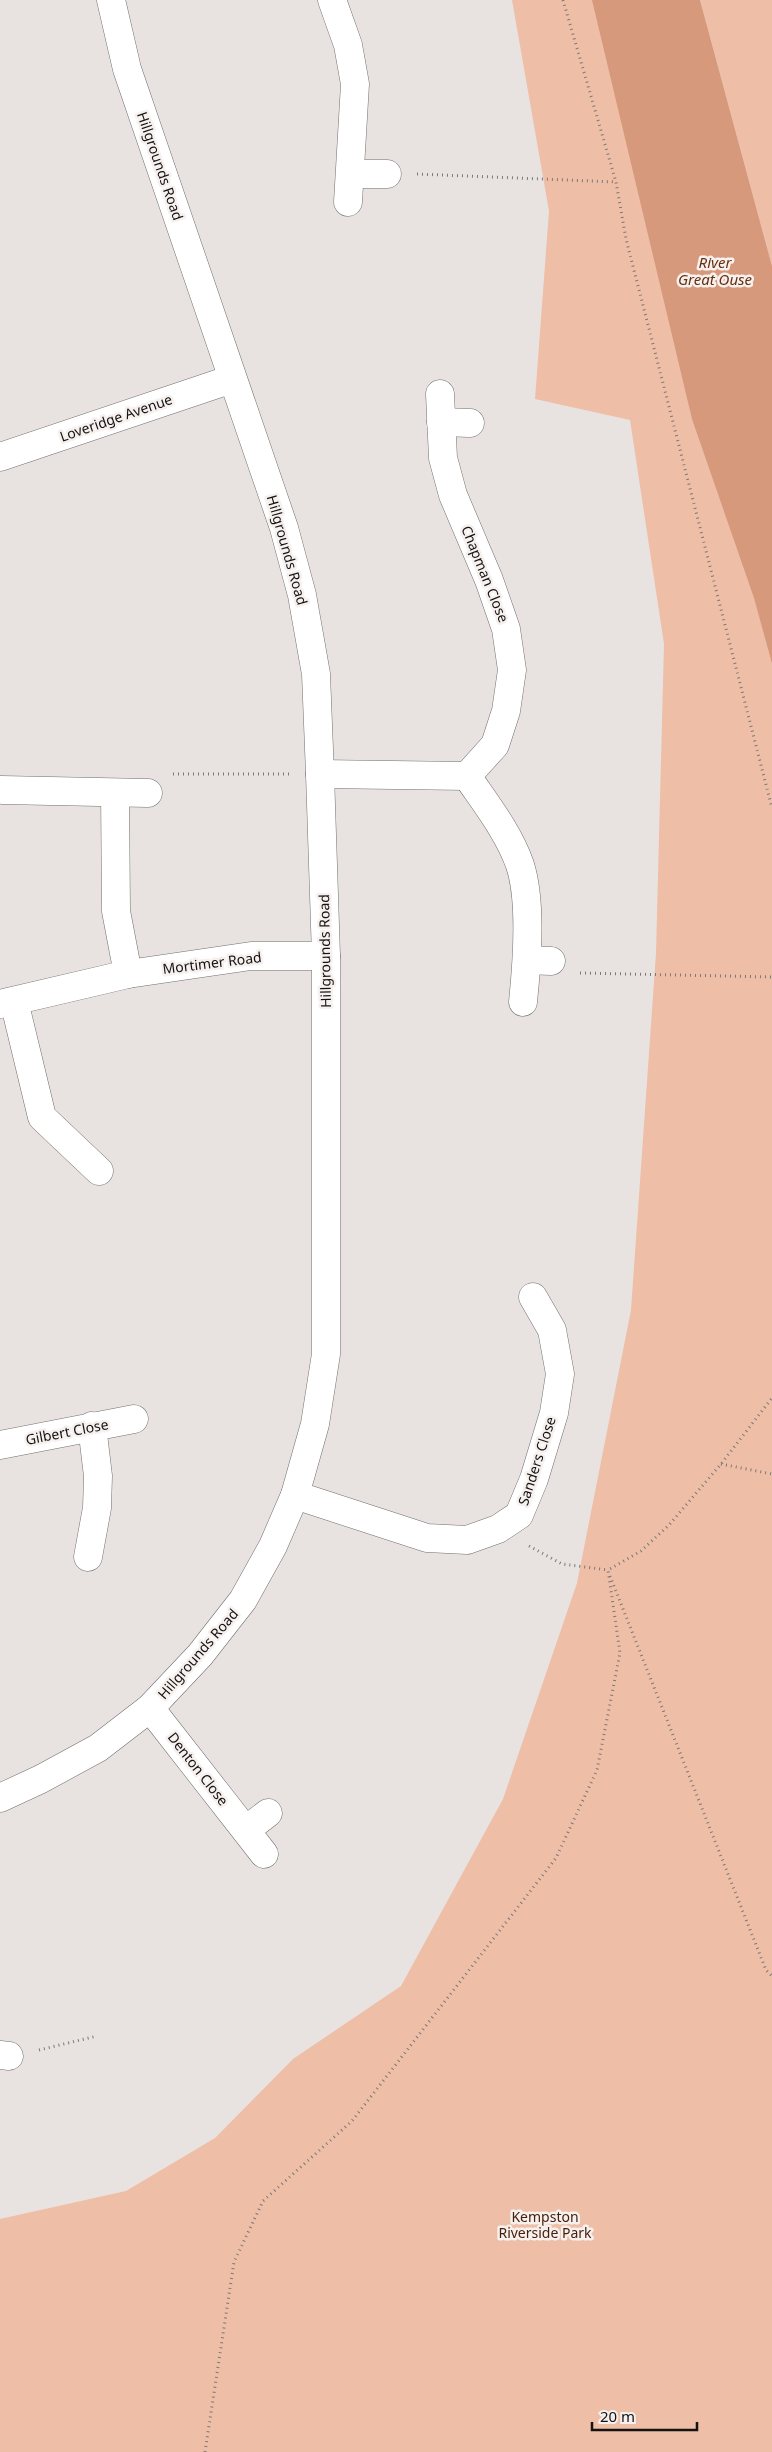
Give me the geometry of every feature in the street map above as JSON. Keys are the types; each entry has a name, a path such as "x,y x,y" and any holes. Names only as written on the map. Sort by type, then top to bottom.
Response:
{"street":[{"name":"Hillgrounds Road","path":"0,1798 41,1779 98,1748 150,1708 200,1655 243,1600 273,1546 295,1494 315,1424 326,1354 326,956 316,674 302,595 284,528 127,69 111,0"},
{"path":"332,0 348,45 355,84 348,202"},
{"path":"351,174 387,174"},
{"name":"Loveridge Avenue","path":"0,457 232,379"},
{"name":"Chapman Close","path":"440,394 443,458 453,496 489,580 506,629 512,670 506,712 495,745 467,776"},
{"path":"441,422 470,423"},
{"path":"320,774 467,776 502,828 520,865 539,960 523,1002"},
{"path":"2,790 148,793"},
{"path":"114,793 116,911 128,974"},
{"name":"Mortimer Road","path":"99,1171 42,1117 7,1003 128,974 252,956 326,956"},
{"name":"Sanders Close","path":"295,1494 427,1538 467,1540 498,1529 519,1515 534,1479 554,1413 560,1374 552,1330 533,1297"},
{"name":"Gilbert Close","path":"0,1445 134,1419"},
{"path":"88,1557 98,1508 98,1476 92,1426"},
{"name":"Denton Close","path":"150,1708 264,1854"},
{"path":"246,1830 268,1813"}],"path":[{"path":"563,0 616,182 626,239 772,808"},
{"path":"437,174 616,182"},
{"path":"148,793 168,774 320,774"},
{"path":"539,960 565,972 772,977"},
{"path":"498,1529 562,1564 608,1570 641,1551 669,1525 721,1464 772,1398"},
{"path":"721,1464 772,1474"},
{"path":"608,1570 766,1970 772,1976"},
{"path":"204,2452 234,2262 263,2201 352,2121 364,2106 556,1858 597,1770 620,1653 608,1570"},
{"path":"5,2056 60,2046 97,2036"}],"green space":[{"name":"Kempston Riverside Park","path":"512,0 595,0 772,664 772,2452 0,2452 0,2219 126,2191 215,2138 293,2059 401,1986 503,1799 577,1583 631,1310 656,953 664,644 630,420 535,399 549,211"},
{"path":"700,0 772,0 772,266"}],"water":[{"name":"River Great Ouse","path":"592,0 700,0 772,266 772,664 754,598 692,419"}]}
